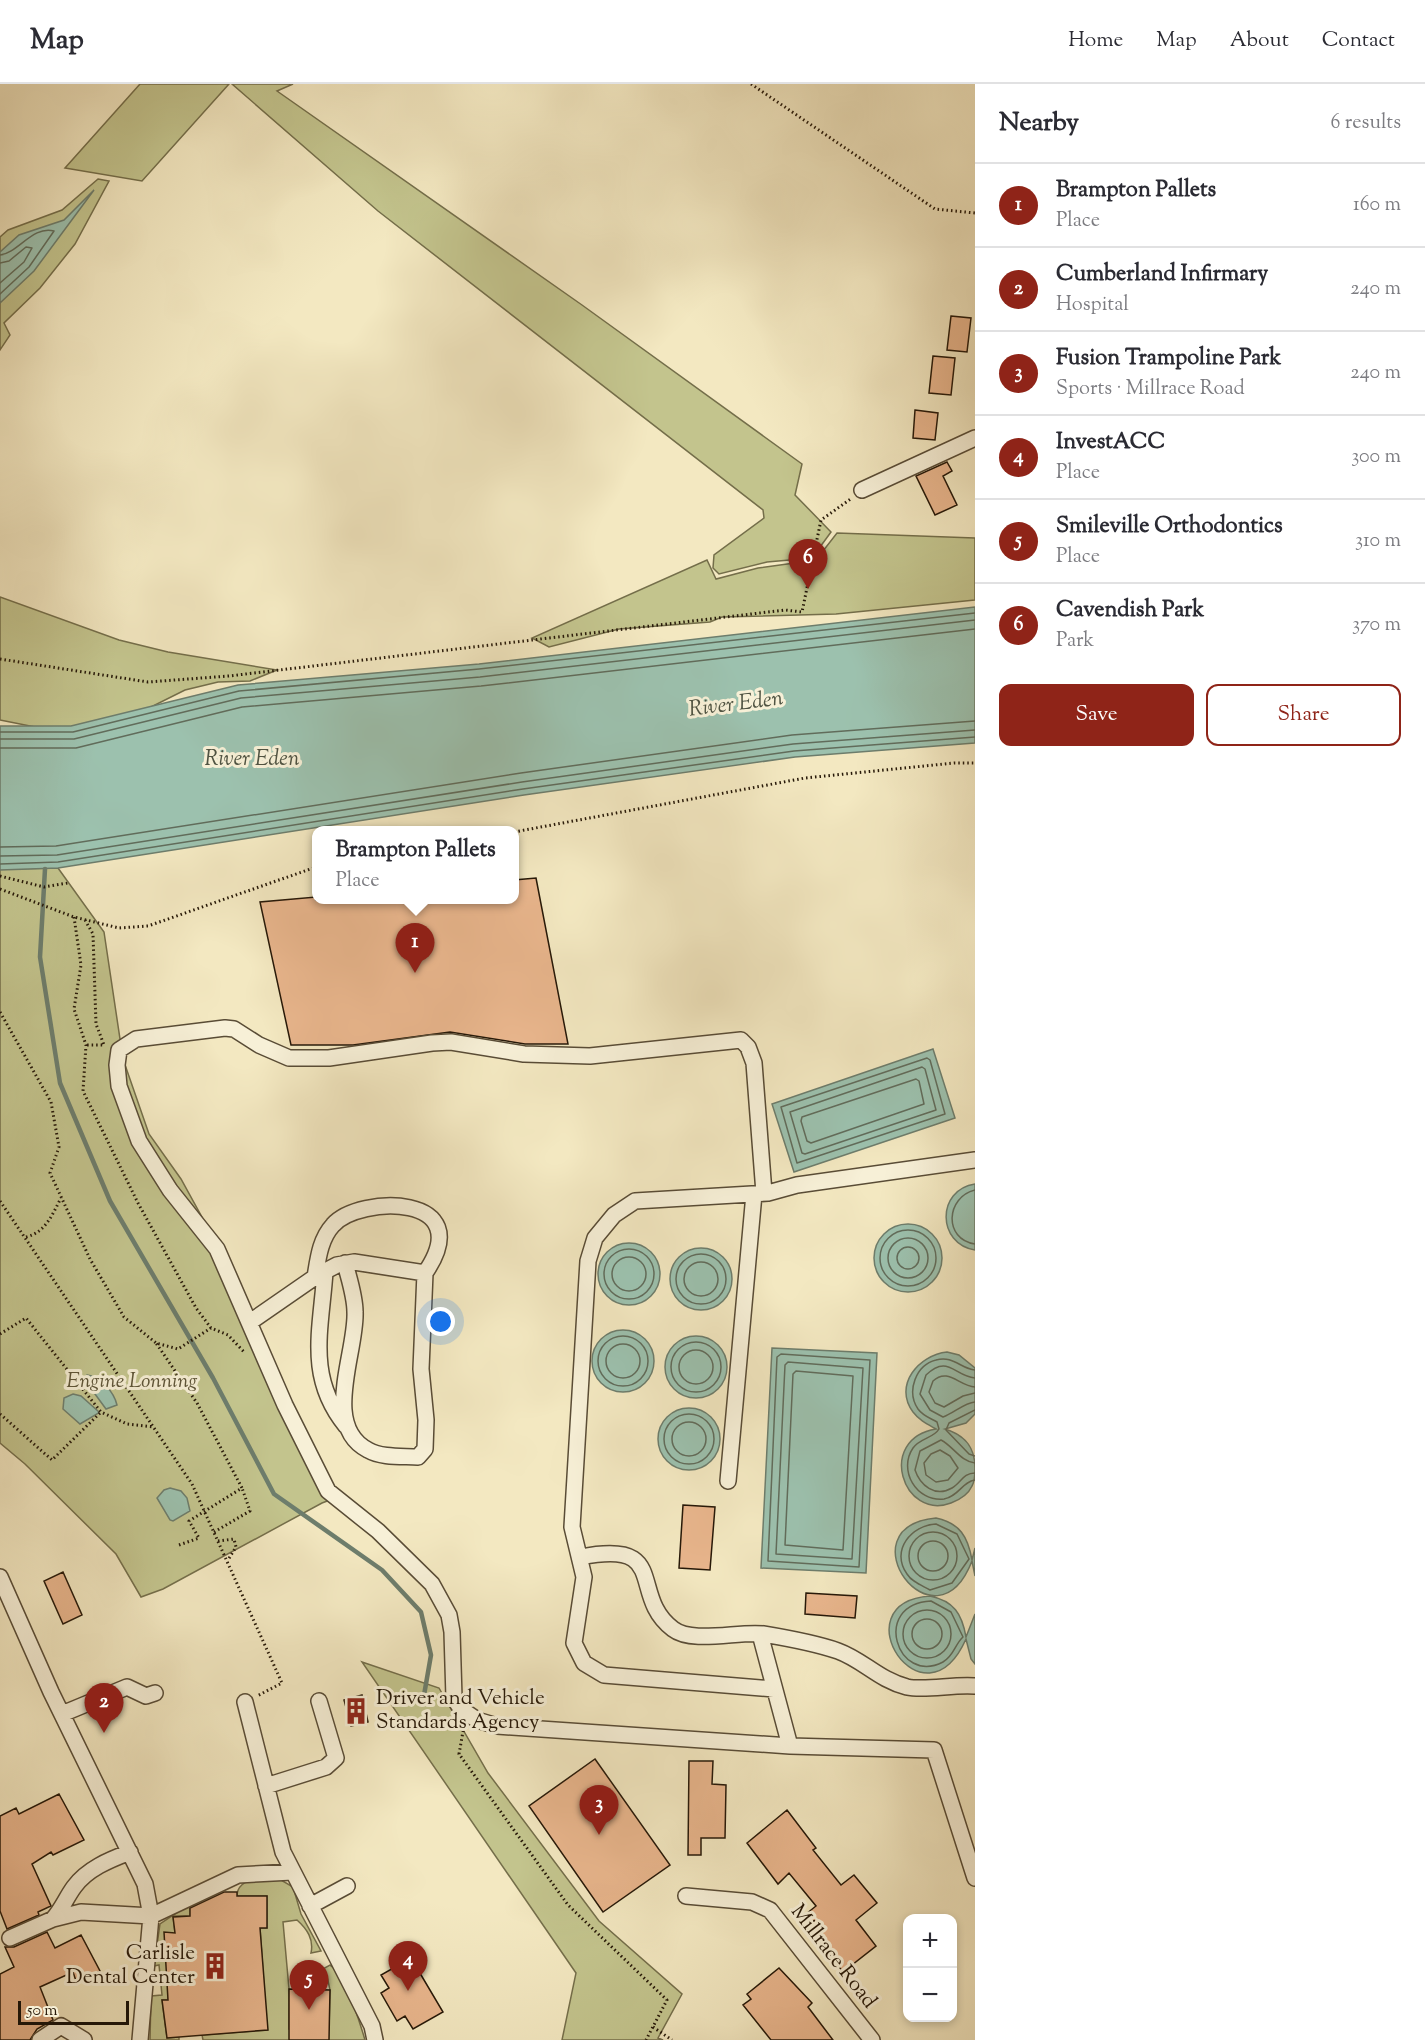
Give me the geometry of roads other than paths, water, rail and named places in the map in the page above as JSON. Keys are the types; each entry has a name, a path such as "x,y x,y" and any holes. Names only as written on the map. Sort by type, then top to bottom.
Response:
{"street":[{"path":"862,490 975,438"},
{"path":"728,1481 759,1193 754,1063 748,1047 741,1040 590,1056 548,1056 451,1042 318,1058 289,1058 277,1055 234,1029 225,1028 136,1039 119,1050 117,1065 126,1109 140,1141 170,1190 217,1249 285,1405 328,1491 416,1566 442,1599 452,1632 454,1698 466,1713 477,1720 497,1726 790,1746 934,1750 975,1878"},
{"path":"774,1689 604,1675 584,1663 574,1643 584,1577 572,1527 588,1261 595,1238 614,1215 635,1201 759,1193 797,1185 975,1160"},
{"path":"345,1263 355,1313 344,1390 345,1417 360,1446 369,1451 417,1457 423,1453 426,1420 421,1369 425,1273 441,1243 439,1230 434,1220 426,1212 408,1207 380,1207 347,1214 334,1223 322,1244 320,1367 330,1407 351,1431"},
{"path":"250,1322 320,1274 345,1263 425,1273"},
{"path":"581,1557 609,1551 629,1556 645,1571 653,1606 674,1630 706,1636 760,1634 840,1652 886,1681 910,1688 975,1686"},
{"path":"0,1577 62,1714 145,1884 151,1916 140,2040"},
{"path":"760,1634 790,1746"},
{"path":"62,1714 127,1687 146,1696 155,1693"},
{"path":"266,1786 326,1767 336,1758 318,1701"},
{"path":"245,1702 283,1852 372,2026 375,2040"},
{"path":"53,1919 64,1907 80,1880 107,1861 130,1852"},
{"path":"10,1938 53,1919 81,1912 151,1916 238,1875 292,1872"},
{"path":"310,1906 347,1886"},
{"name":"Millrace Road","path":"686,1896 752,1902 770,1911 872,2040"},
{"path":"40,2040 61,2026 84,2040"}],"water":[{"path":"94,190 34,271 0,303 0,252 19,235 64,220"},
{"name":"River Eden","path":"975,607 975,743 795,757 524,795 326,826 312,826 312,828 58,868 0,870 0,726 71,726 238,685 479,664"},
{"path":"933,1049 955,1118 794,1172 772,1104"},
{"path":"975,1184 975,1250 962,1246 953,1238 946,1217 953,1196 962,1188"},
{"path":"908,1224 921,1227 932,1234 939,1245 942,1258 939,1271 932,1282 921,1289 908,1292 895,1289 884,1282 877,1271 874,1258 877,1245 884,1234 895,1227"},
{"path":"629,1243 651,1252 660,1274 651,1296 629,1305 607,1296 598,1274 607,1252"},
{"path":"701,1248 723,1257 732,1279 723,1301 701,1310 679,1301 670,1279 679,1257"},
{"path":"623,1330 640,1335 645,1339 649,1344 654,1361 649,1378 645,1383 640,1387 623,1392 606,1387 601,1383 597,1378 592,1361 597,1344 601,1339 606,1335"},
{"path":"696,1336 713,1341 718,1345 722,1350 727,1367 722,1384 718,1389 713,1393 696,1398 679,1393 674,1389 670,1384 665,1367 670,1350 674,1345 679,1341"},
{"path":"772,1348 877,1353 866,1573 761,1568"},
{"path":"947,1352 959,1355 975,1368 975,1414 966,1423 945,1429 968,1443 975,1461 975,1475 974,1482 963,1497 951,1503 934,1505 920,1500 909,1490 903,1476 902,1462 906,1447 917,1436 936,1429 913,1412 906,1392 912,1373 919,1365 937,1354"},
{"path":"87,1375 97,1378 106,1386 117,1405 106,1409 84,1379"},
{"path":"73,1394 81,1396 99,1412 80,1424 63,1409 64,1398"},
{"path":"689,1408 711,1417 720,1439 711,1461 689,1470 667,1461 658,1439 667,1417"},
{"path":"170,1488 181,1491 187,1498 190,1511 173,1521 170,1520 157,1498 164,1490"},
{"path":"936,1518 951,1523 962,1532 972,1560 975,1548 975,1576 972,1561 956,1587 938,1596 920,1592 905,1578 896,1561 897,1542 909,1526"},
{"path":"930,1596 945,1601 956,1610 966,1637 975,1614 975,1664 971,1659 966,1639 949,1664 930,1673 912,1669 898,1655 890,1637 891,1619 903,1604"}],"waterway":[{"path":"45,869 40,957 60,1083 110,1201 213,1378 274,1494 382,1570 421,1612 431,1655 423,1701"}],"place":[{"name":"Cavendish Park","path":"808,589"},
{"name":"Brampton Pallets","path":"415,973"},
{"name":"Driver and Vehicle Standards Agency","path":"356,1711"},
{"name":"Cumberland Infirmary","path":"104,1733"},
{"name":"Fusion Trampoline Park","path":"599,1835"},
{"name":"Carlisle Dental Center","path":"215,1966"},
{"name":"InvestACC","path":"408,1991"},
{"name":"Smileville Orthodontics","path":"309,2010"}],"park label":[{"name":"Engine Lonning","path":"132,1382"}]}
